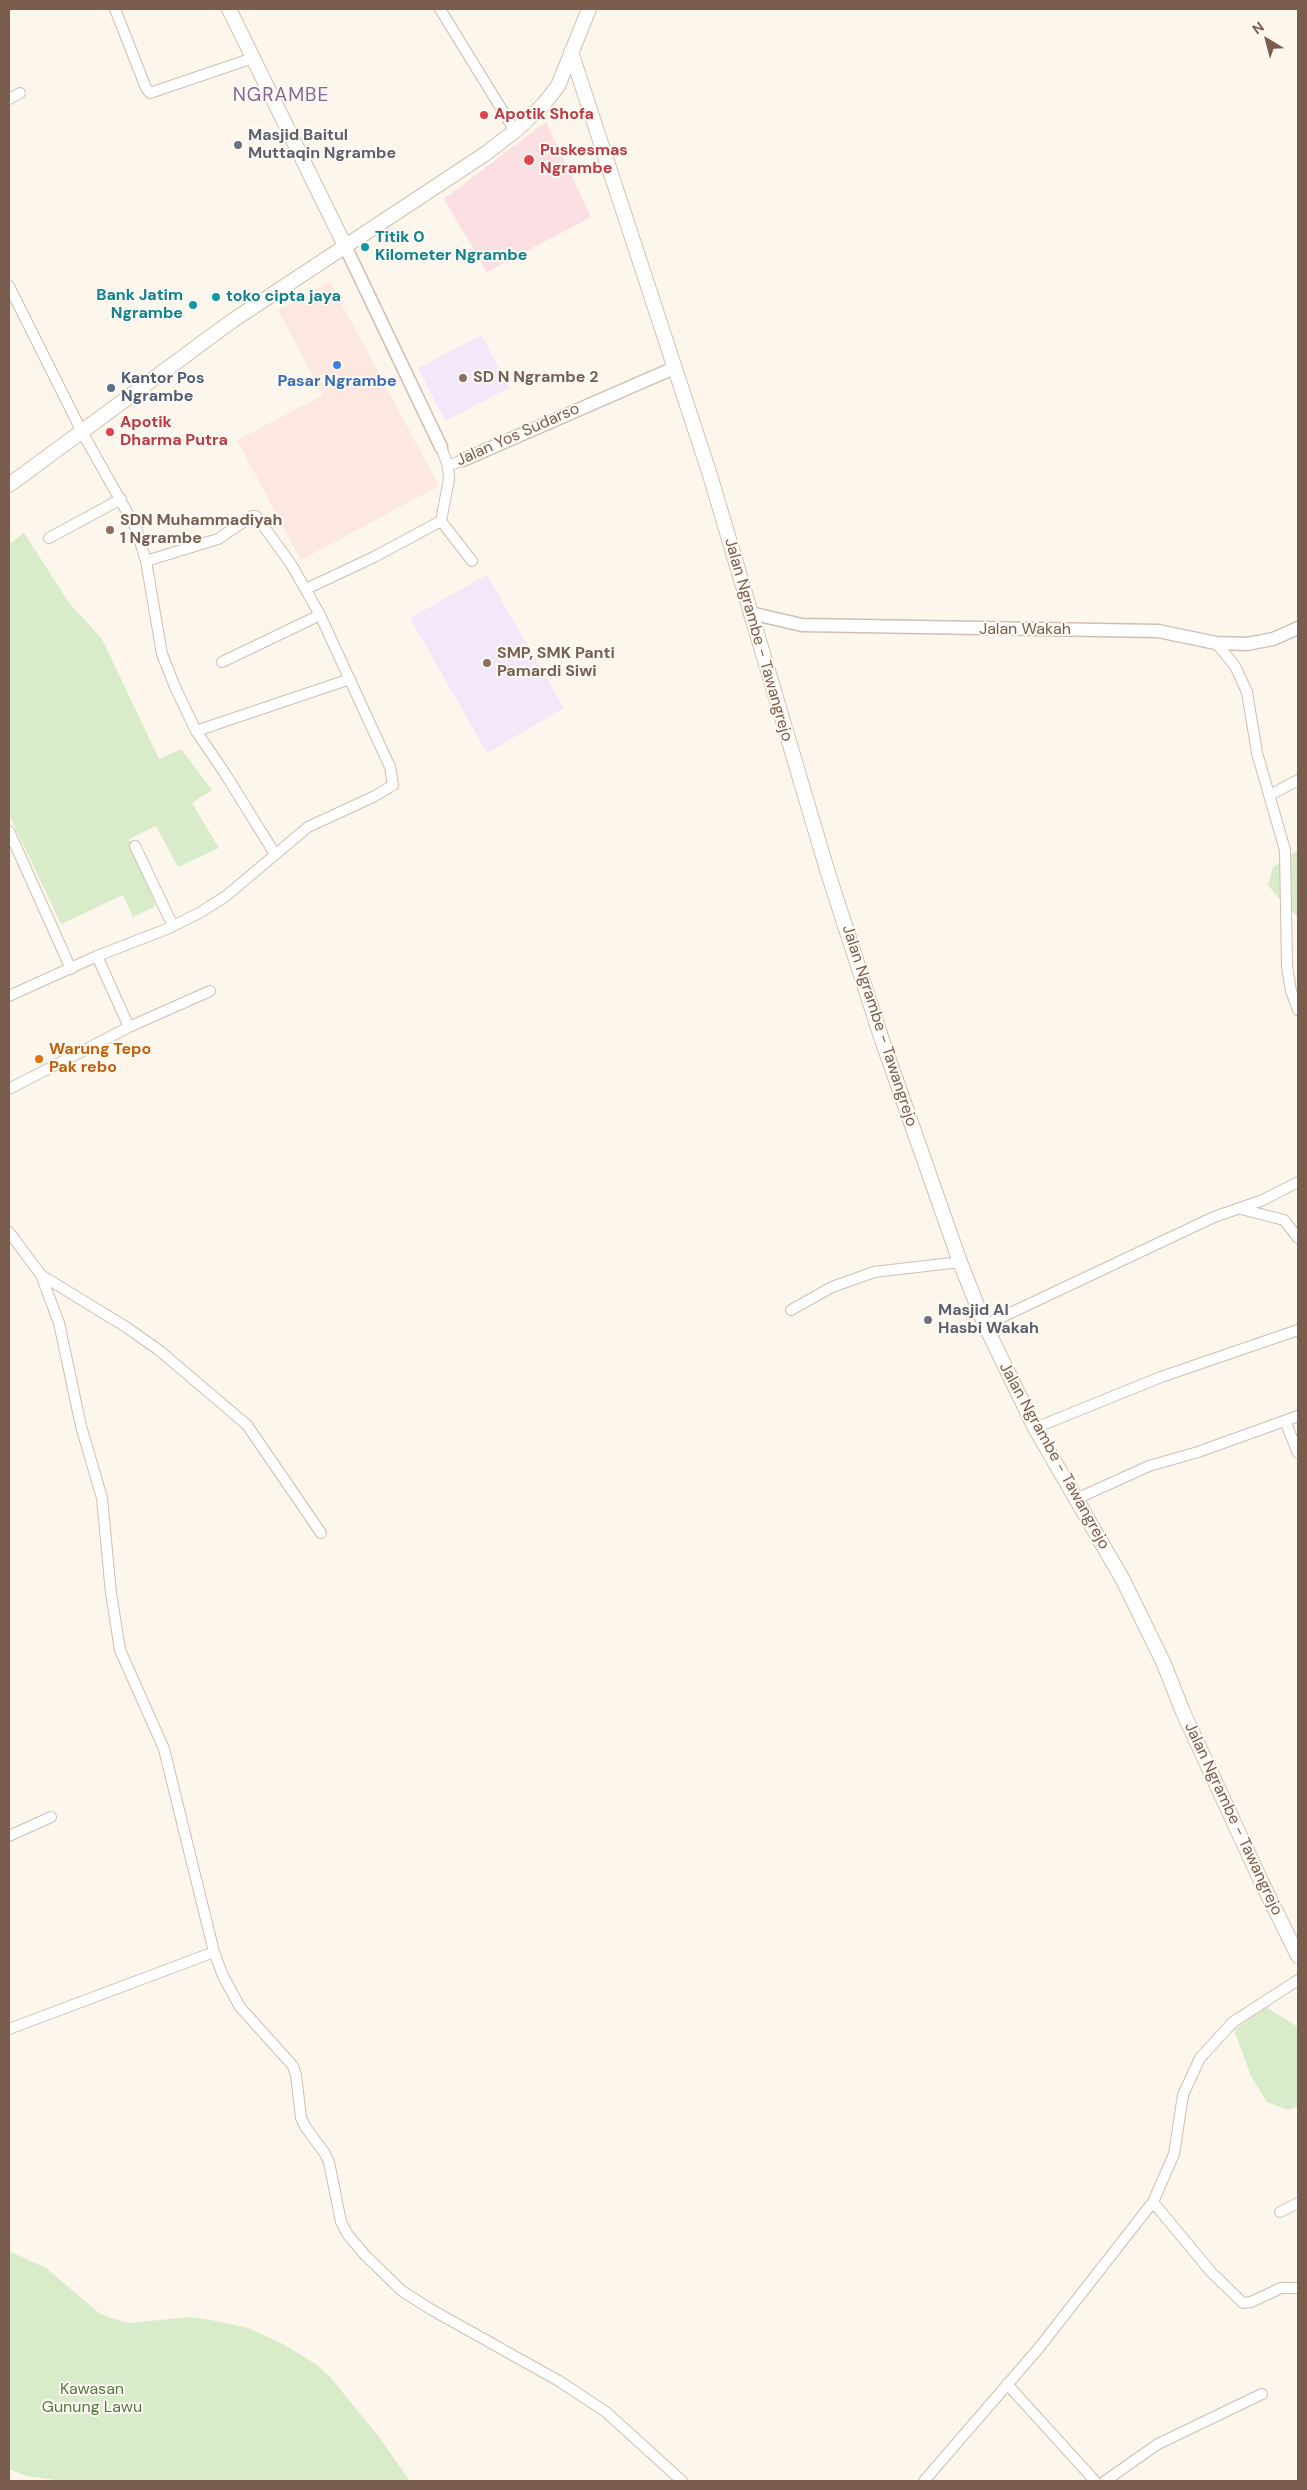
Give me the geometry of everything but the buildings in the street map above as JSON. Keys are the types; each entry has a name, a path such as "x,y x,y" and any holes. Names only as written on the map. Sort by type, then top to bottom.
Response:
{"main road":[{"path":"229,9 345,246"},
{"path":"9,485 232,321 485,154 516,131 543,105 558,86 588,9"},
{"name":"Jalan Ngrambe - Tawangrejo","path":"571,52 665,333 674,368 710,475 810,817 882,1040 960,1262 985,1325 1035,1428 1123,1580 1164,1664 1187,1720 1261,1881 1298,1956"}],"street":[{"path":"115,9 146,88 150,93 253,58"},
{"path":"440,9 516,131"},
{"path":"9,99 20,93"},
{"name":"Jalan Yos Sudarso","path":"345,246 442,447 448,466 674,368"},
{"path":"9,286 82,432 136,528 146,561 162,654 174,687 196,731 275,854"},
{"path":"448,466 449,479 441,521 472,561"},
{"path":"49,538 121,499"},
{"path":"9,996 97,956 173,926 226,896 308,827 382,793 393,785 390,767 320,615 306,589 256,516 252,516 218,539 146,561"},
{"path":"306,589 374,557 441,521"},
{"name":"Jalan Wakah","path":"750,613 802,625 1158,631 1216,643 1247,644 1273,639 1298,628"},
{"path":"222,662 320,615"},
{"path":"1216,643 1235,666 1247,692 1257,753 1285,850 1287,966 1291,991 1298,1010"},
{"path":"196,731 350,679"},
{"path":"1270,794 1298,780"},
{"path":"9,831 71,969"},
{"path":"135,846 173,926"},
{"path":"97,956 129,1027"},
{"path":"9,1089 129,1027 210,991"},
{"path":"985,1325 1214,1218 1241,1209 1298,1182"},
{"path":"1241,1209 1284,1220 1290,1225 1298,1238"},
{"path":"9,1232 41,1275 59,1323 81,1426 102,1498 111,1593 120,1650 164,1749 214,1952 223,1976 240,2006 293,2066 296,2075 301,2118 329,2162 341,2222 348,2235 365,2255 402,2291 432,2310 559,2381 606,2412 682,2481"},
{"path":"791,1310 832,1286 874,1272 960,1262"},
{"path":"41,1275 126,1327 160,1351 247,1425 321,1533"},
{"path":"1035,1428 1161,1377 1298,1330"},
{"path":"1076,1498 1149,1466 1198,1452 1298,1416"},
{"path":"1285,1421 1298,1453"},
{"path":"9,1836 51,1817"},
{"path":"9,2029 214,1952"},
{"path":"924,2481 1062,2319 1154,2202 1174,2154 1183,2095 1200,2058 1233,2022 1298,1980"},
{"path":"1154,2202 1211,2272 1243,2303 1251,2302 1281,2288 1298,2288"},
{"path":"1280,2212 1298,2203"},
{"path":"1008,2384 1095,2481"},
{"path":"1105,2481 1158,2444 1262,2394"}],"shaded area":[{"name":"Puskesmas Ngrambe","path":"546,122 591,217 487,272 444,199"},
{"path":"330,282 439,486 301,560 237,440 323,395 278,310"},
{"name":"SD N Ngrambe 2","path":"482,335 509,388 445,421 418,368"},
{"name":"SMP, SMK Panti Pamardi Siwi","path":"487,575 564,708 487,753 410,618"}],"green space":[{"path":"24,533 70,604 102,639 159,759 181,749 212,790 192,803 219,848 178,867 156,826 129,839 156,906 133,917 123,895 61,924 9,815 9,544"},
{"path":"1298,850 1298,917 1280,900 1268,885 1273,867"},
{"path":"1266,2007 1298,2027 1298,2106 1288,2110 1267,2102 1251,2076 1234,2030"},
{"name":"Kawasan Gunung Lawu","path":"9,2251 46,2268 99,2313 108,2317 128,2323 191,2317 211,2320 248,2328 283,2344 317,2365 331,2378 379,2437 410,2481 62,2481 26,2476 9,2469"}],"place":[{"name":"Apotik Shofa","path":"484,115"},
{"name":"Masjid Baitul Muttaqin Ngrambe","path":"238,145"},
{"name":"Puskesmas Ngrambe","path":"529,160"},
{"name":"Titik 0 Kilometer Ngrambe","path":"365,247"},
{"name":"toko cipta jaya","path":"216,297"},
{"name":"Bank Jatim Ngrambe","path":"193,305"},
{"name":"Pasar Ngrambe","path":"337,365"},
{"name":"SD N Ngrambe 2","path":"463,378"},
{"name":"Kantor Pos Ngrambe","path":"111,388"},
{"name":"Apotik Dharma Putra","path":"110,432"},
{"name":"SDN Muhammadiyah 1 Ngrambe","path":"110,530"},
{"name":"SMP, SMK Panti Pamardi Siwi","path":"487,663"},
{"name":"Warung Tepo Pak rebo","path":"39,1059"},
{"name":"Masjid Al Hasbi Wakah","path":"928,1320"}],"district":[{"name":"NGRAMBE","path":"281,96"}]}
